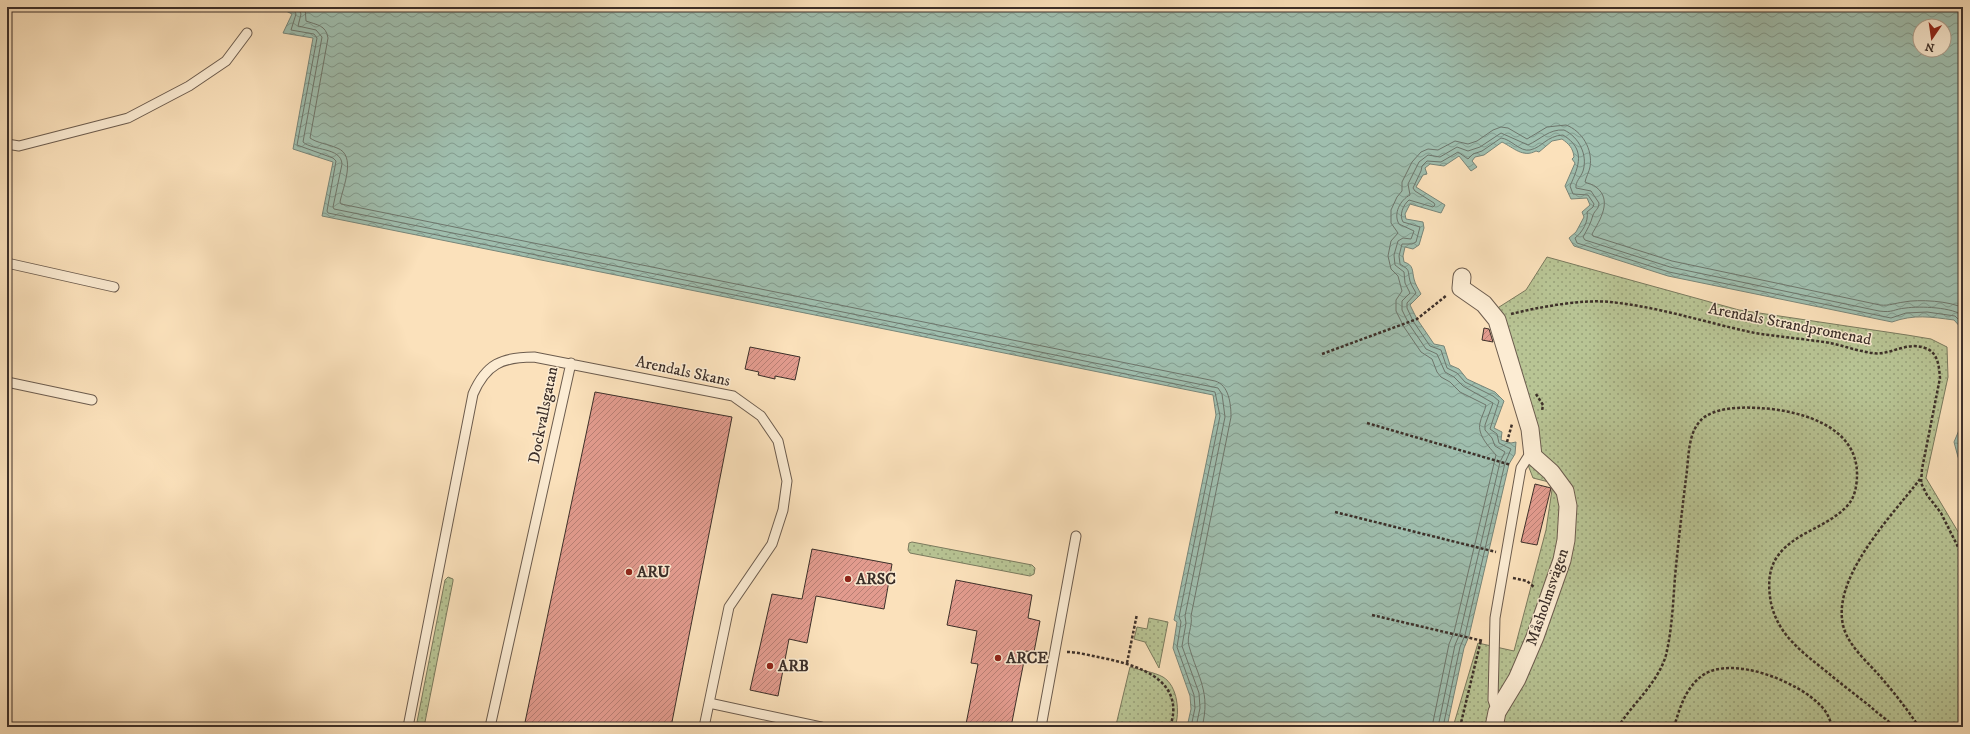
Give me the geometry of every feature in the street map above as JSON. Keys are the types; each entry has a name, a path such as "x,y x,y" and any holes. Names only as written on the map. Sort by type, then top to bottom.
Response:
{"street":[{"path":"1462,283 1484,304 1497,320 1530,429 1531,452"},
{"name":"Måsholmsvägen","path":"1495,719 1517,679 1535,637 1562,560 1566,540 1568,506 1565,491 1559,481 1533,456 1531,452"}],"lane":[{"path":"7,144 19,146 128,118 189,86 226,61 247,33"},
{"path":"7,263 114,287"},
{"name":"Dockvallsgatan","path":"408,727 473,394 480,378 491,366 513,357 534,357 571,363 490,727"},
{"name":"Arendals Skans","path":"571,363 733,396 761,416 778,441 787,482 777,532 766,554 734,598 730,607 704,727"},
{"path":"7,382 92,400"},
{"path":"1495,719 1493,700 1493,644 1495,618 1521,468 1531,452"},
{"path":"1041,727 1076,536"},
{"path":"709,703 821,727"}],"path":[{"path":"1322,354 1416,319 1462,283"},
{"name":"Arendals Strandpromenad","path":"1497,320 1508,315 1530,309 1610,302 1693,318 1754,332 1829,343 1874,353 1909,346 1926,348 1936,356 1940,378 1921,479"},
{"path":"1618,727 1654,680 1665,657 1670,629 1682,511 1691,444 1695,428 1704,417 1721,410 1753,407 1789,413 1825,424 1845,439 1850,447 1857,466 1856,489 1852,498 1848,505 1838,514 1799,536 1778,554 1770,572 1769,593 1778,625 1795,646 1894,727"},
{"path":"1367,424 1509,464"},
{"path":"1921,479 1927,495 1941,513 1963,557"},
{"path":"1919,727 1880,676 1851,643 1846,634 1842,616 1846,586 1858,561 1921,479"},
{"path":"1335,512 1489,550"},
{"path":"1502,575 1527,581 1548,598"},
{"path":"1127,664 1137,614"},
{"path":"1372,614 1469,636"},
{"path":"1460,727 1481,640"},
{"path":"1054,651 1064,653 1068,652 1127,664 1154,675 1170,694 1174,707 1170,727"},
{"path":"1674,727 1680,706 1692,686 1710,671 1728,668 1754,671 1778,678 1805,692 1821,706 1828,715 1832,727"}],"green space":[{"path":"1547,257 1739,310 1931,339 1947,347 1948,377 1926,478 1963,540 1963,727 1453,727 1478,643 1514,651 1546,530 1553,483 1533,478 1528,465 1539,452 1496,309 1526,290"},
{"path":"912,542 1032,565 1035,568 1034,574 1030,576 910,553 908,550 909,543"},
{"path":"448,577 453,579 453,581 424,727 416,727 445,580"},
{"path":"1149,618 1168,622 1159,668 1145,642 1134,639 1137,627 1147,629"},
{"path":"1130,667 1155,674 1168,681 1175,693 1177,721 1175,727 1125,727 1116,725"}],"water":[{"path":"278,7 1963,7 1963,330 1954,320 1915,317 1900,319 1892,322 1668,276 1574,246 1569,238 1576,232 1584,217 1582,212 1590,205 1587,198 1571,199 1565,186 1575,163 1572,159 1574,157 1572,149 1562,139 1552,141 1539,152 1536,151 1531,153 1523,153 1502,142 1484,155 1475,157 1472,161 1477,167 1471,171 1459,156 1444,166 1430,164 1425,168 1427,174 1423,175 1416,187 1445,205 1441,213 1410,204 1405,214 1406,219 1423,222 1424,228 1419,245 1413,249 1405,247 1403,256 1404,262 1410,265 1412,269 1416,285 1421,294 1410,305 1417,319 1434,344 1444,346 1450,365 1459,369 1467,379 1495,392 1504,401 1494,428 1502,432 1501,440 1511,443 1516,442 1515,454 1509,464 1469,636 1464,648 1447,727 1187,727 1191,709 1190,696 1173,648 1177,622 1174,620 1216,415 1213,395 322,216 333,162 293,149 313,38 283,33 292,14"},
{"path":"1963,406 1963,466 1958,457 1954,442 1962,423 1961,410"}],"building":[{"path":"1484,328 1489,329 1493,342 1482,340"},
{"path":"750,347 800,357 795,380 775,376 775,379 758,375 759,372 745,369"},
{"name":"ARU","path":"595,392 732,417 671,727 524,727"},
{"path":"1535,484 1551,488 1537,545 1521,542"},
{"path":"812,549 892,564 884,609 816,596 807,643 789,639 778,696 750,690 772,594 802,599"},
{"name":"ARCE","path":"956,580 1032,595 1028,618 1040,621 1034,652 1026,651 1011,727 979,727 966,724 978,664 971,663 977,631 947,625"}],"place":[{"name":"ARU","path":"629,572"},
{"name":"ARSC","path":"848,579"},
{"name":"ARCE","path":"998,658"},
{"name":"ARB","path":"770,666"}]}
